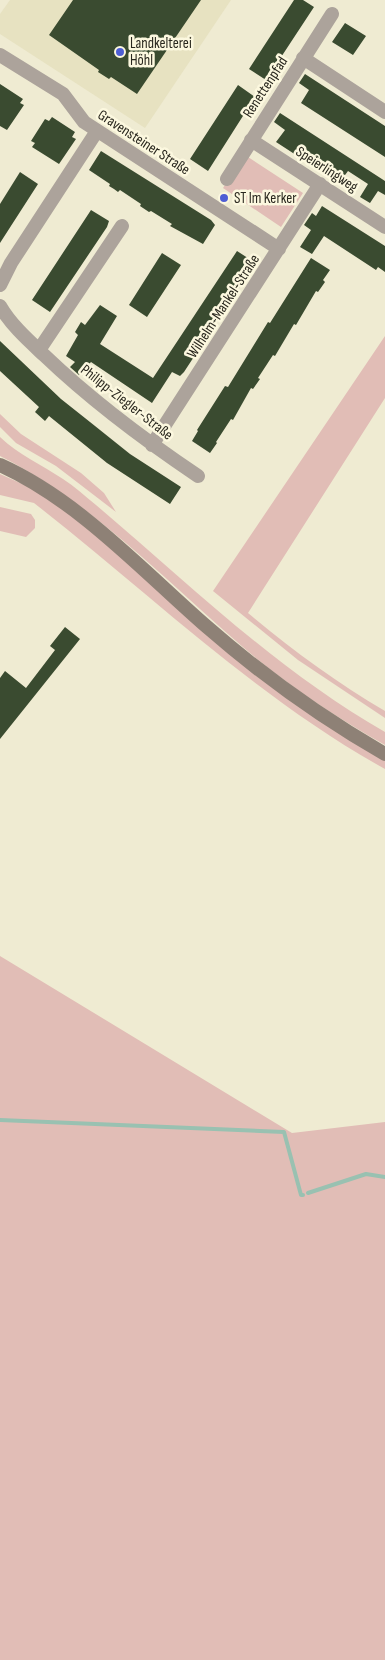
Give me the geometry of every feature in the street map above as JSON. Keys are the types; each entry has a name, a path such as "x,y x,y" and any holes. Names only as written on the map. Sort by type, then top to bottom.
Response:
{"main road":[{"path":"0,465 33,482 74,511 228,645 337,724 385,754"}],"street":[{"name":"Renettenpfad","path":"227,179 250,140 332,14"},
{"name":"Gravensteiner Straße","path":"0,54 63,94 81,120 279,249"},
{"path":"303,58 385,112"},
{"path":"0,285 11,264 98,131"},
{"name":"Speierlingweg","path":"250,140 385,227"},
{"name":"Wilhelm-Mankel-Straße","path":"152,444 320,184"},
{"path":"39,350 122,226"},
{"name":"Philipp-Ziegler-Straße","path":"0,306 11,322 39,350 105,410 198,476"}],"shaded area":[{"path":"10,0 231,0 145,128 0,34 0,14"},
{"path":"245,155 303,193 281,227 223,188"},
{"path":"385,336 385,398 248,613 315,665 385,711 385,718 298,660 213,591"},
{"path":"0,414 21,434 81,473 104,493 116,512 56,466 16,443 0,427"},
{"path":"0,437 23,455 75,488 271,654 346,708 385,732 385,745 330,712 277,675 98,520 34,475 0,456"},
{"path":"0,474 29,487 71,514 385,760 385,769 338,741 248,677 34,503 0,495"},
{"path":"0,507 31,514 35,520 35,528 26,537 0,531"},
{"path":"0,956 292,1133 385,1122 385,1660 0,1660"}],"building":[{"name":"Landkelterei Höhl","path":"73,0 201,0 137,94 111,77 109,79 98,72 99,70 49,35"},
{"path":"294,0 303,0 314,7 266,80 249,69"},
{"path":"345,23 366,36 353,55 332,42"},
{"path":"305,74 385,126 385,157 301,103 309,90 299,83"},
{"path":"0,84 23,99 20,103 24,105 7,130 0,126"},
{"path":"238,85 255,97 208,171 190,159"},
{"path":"280,113 385,181 385,195 378,191 370,203 360,197 368,184 348,171 339,183 276,142 285,130 274,122"},
{"path":"52,117 75,132 72,137 76,139 59,164 32,147 35,143 31,141 45,119 49,121"},
{"path":"101,151 211,220 215,225 203,244 170,226 172,224 151,211 149,212 140,206 141,204 120,190 118,192 109,186 110,184 89,170"},
{"path":"20,172 38,184 0,243 0,204"},
{"path":"322,206 385,246 385,272 378,267 376,270 324,236 312,254 300,247 311,230 304,225 312,213 316,216"},
{"path":"91,210 109,221 107,227 50,312 32,300"},
{"path":"237,251 254,262 252,268 184,372 180,376 172,372 152,403 91,362 79,375 70,367 75,362 66,356 78,335 75,332 81,322 85,325 100,305 117,316 100,344 153,378"},
{"path":"162,253 181,265 147,317 129,305"},
{"path":"311,258 330,270 323,280 325,282 318,292 316,291 296,325 294,324 275,356 273,355 258,378 260,379 253,389 251,388 233,420 231,419 210,453 192,441 197,430 225,386 228,387 268,322 270,323"},
{"path":"0,341 61,399 130,454 181,487 170,504 107,463 49,416 45,421 35,412 39,407 0,371"},
{"path":"65,627 80,639 0,739 0,678 5,671 26,688 55,650 50,646"}],"waterway":[{"path":"0,1120 284,1132 301,1195 303,1195"},
{"path":"308,1193 366,1174 385,1177"}],"place":[{"name":"Landkelterei Höhl","path":"120,52"},
{"name":"ST Im Kerker","path":"224,198"}]}
